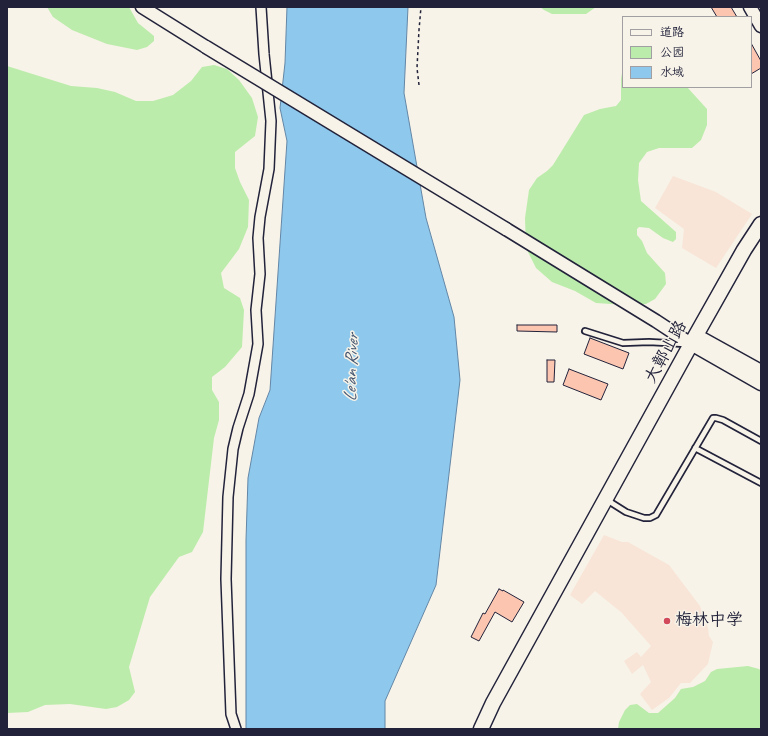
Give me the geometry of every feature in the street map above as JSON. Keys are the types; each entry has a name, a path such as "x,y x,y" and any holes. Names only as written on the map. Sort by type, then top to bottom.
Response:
{"main road":[{"name":"大鄣山路","path":"481,729 493,703 693,340 744,250 761,224"}],"street":[{"path":"142,7 656,321 693,340 761,371"},
{"path":"236,729 231,714 226,579 228,497 233,449 249,394 258,344 256,310 260,274 258,238 268,169 271,121 261,7"},
{"path":"750,7 761,26"},
{"path":"693,340 761,384"}],"lane":[{"path":"585,331 623,343 693,340"},
{"path":"606,499 626,512 644,518 650,518 656,515 709,422 713,418 716,418 761,441"},
{"path":"695,448 761,483"}],"path":[{"path":"419,85 417,68 418,38 422,7"}],"shaded area":[{"path":"673,176 716,192 752,214 716,268 682,248 684,229 655,208"},
{"name":"梅林中学","path":"604,535 622,542 628,542 669,565 700,606 708,628 709,636 713,642 708,664 690,683 681,683 669,698 652,710 640,694 651,682 643,665 632,674 624,661 637,652 641,657 651,646 622,613 595,591 582,604 570,595"}],"green space":[{"path":"47,7 129,7 138,23 154,36 154,41 147,47 137,50 107,44 72,30 53,17"},
{"path":"540,7 596,7 586,14 552,14"},
{"path":"214,65 227,69 239,80 252,98 258,117 255,136 235,152 235,168 249,200 248,227 239,249 221,273 224,288 240,298 244,310 242,347 225,367 212,377 212,390 219,402 219,420 214,438 203,532 192,552 179,557 150,597 129,667 135,692 129,700 117,707 106,709 70,704 45,705 28,712 7,713 7,66 71,86 97,88 115,92 136,101 153,101 173,95 191,81 202,67"},
{"path":"622,73 622,88 688,88 707,109 707,125 701,140 692,148 659,148 647,152 639,163 638,180 641,201 676,232 676,239 673,242 663,238 649,228 639,227 637,229 637,235 642,241 647,253 665,273 666,284 655,299 646,304 626,305 596,303 575,291 552,282 536,268 526,248 525,218 529,190 537,178 553,165 584,115 600,109 616,106 621,100"},
{"path":"748,666 761,671 761,729 618,729 619,722 625,710 630,705 637,704 649,713 658,713 675,698 681,689 693,687 705,681 711,672 717,669"}],"water":[{"name":"Le'an River","path":"287,7 408,7 404,93 426,218 454,317 460,380 436,585 385,701 385,729 246,729 246,540 248,478 259,418 270,390 287,141 280,108 285,63"}],"building":[{"path":"711,7 731,7 736,16 716,16"},
{"path":"752,45 761,61 761,68 752,73"},
{"path":"517,325 557,325 557,332 517,331"},
{"path":"590,338 629,353 623,369 584,354"},
{"path":"547,360 555,360 554,382 547,382"},
{"path":"569,369 608,384 601,400 563,385"},
{"path":"499,589 524,602 512,622 495,612 479,641 471,637 483,613 485,614"}],"place":[{"name":"梅林中学","path":"667,621"}]}
